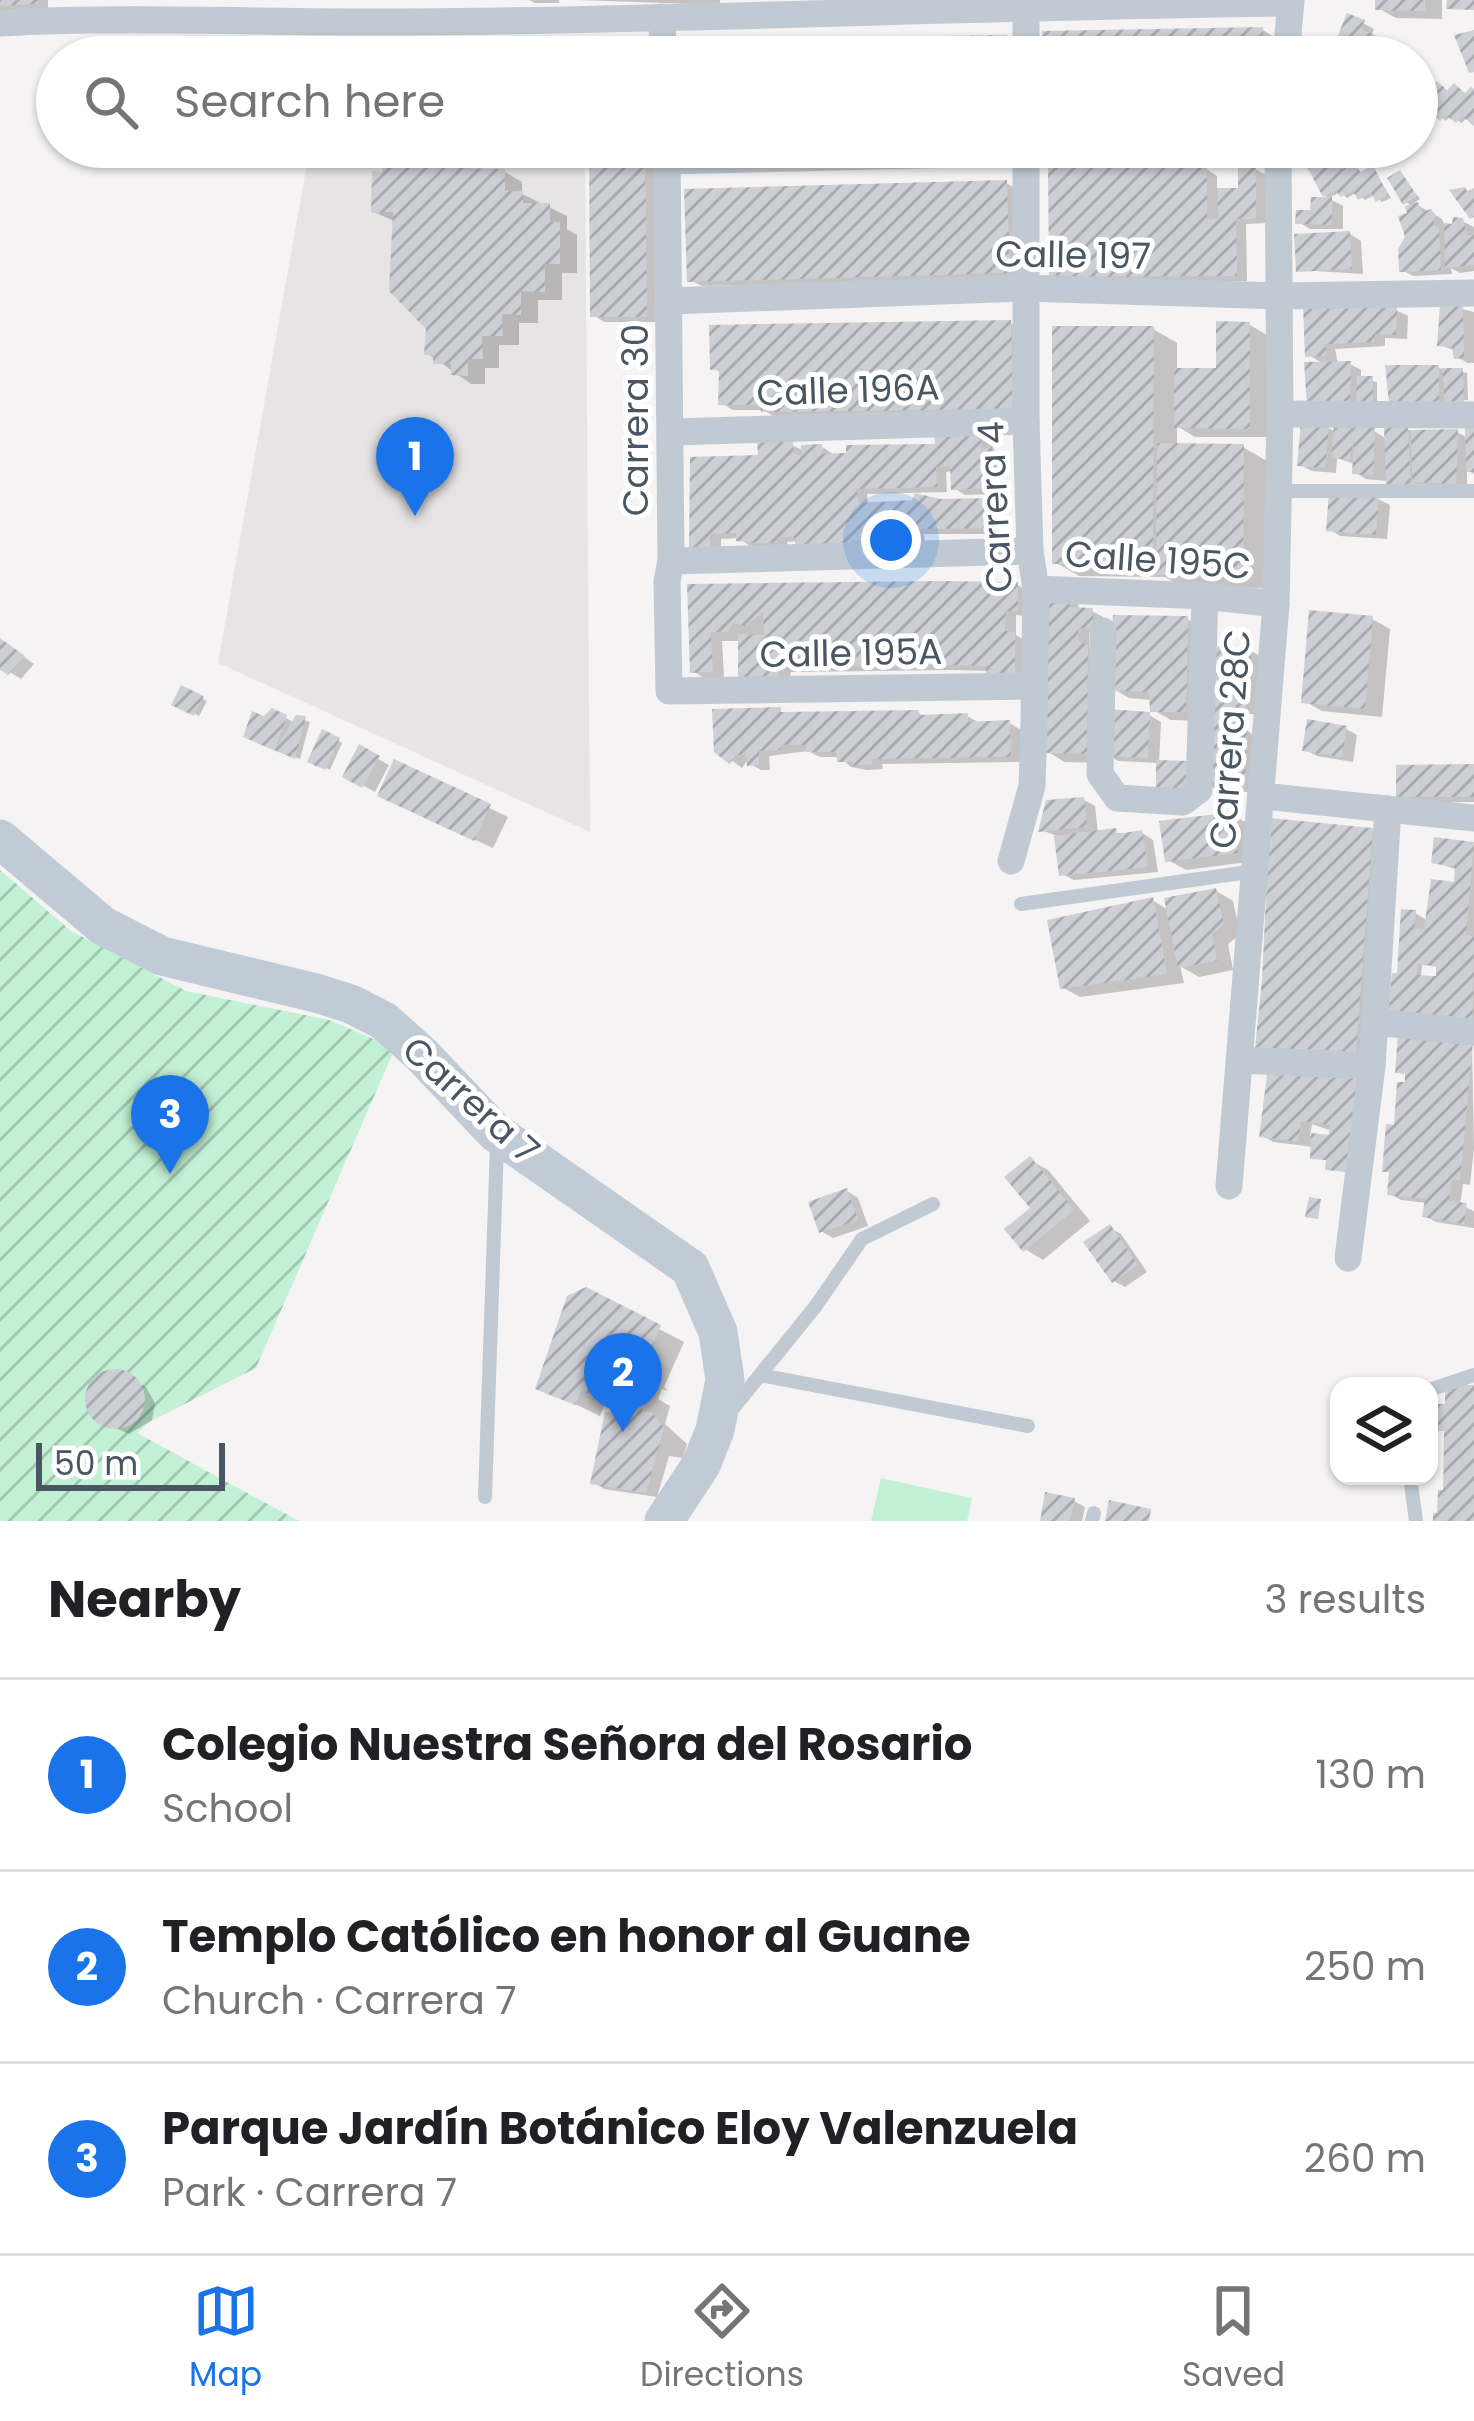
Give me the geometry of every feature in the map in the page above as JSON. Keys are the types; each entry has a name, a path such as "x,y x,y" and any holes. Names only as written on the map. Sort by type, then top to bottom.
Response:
{"main road":[{"name":"Carrera 7","path":"0,839 103,926 162,956 316,993 351,1004 384,1022 496,1132 691,1268 718,1332 725,1380 715,1430 701,1465 664,1521"}],"street":[{"path":"0,23 98,9 662,17 731,7 1291,2 1288,36"},
{"path":"1026,3 1026,36"},
{"path":"662,17 662,36"},
{"name":"Carrera 30","path":"668,168 673,431 667,581 669,692"},
{"name":"Carrera 4","path":"1012,861 1032,786 1036,589 1030,551 1026,168"},
{"name":"Carrera 28C","path":"1229,1186 1276,604 1278,168"},
{"name":"Calle 197","path":"670,301 1025,288 1279,296 1474,293"},
{"path":"1280,414 1474,415"},
{"name":"Calle 196A","path":"673,431 1027,421"},
{"path":"671,561 1030,551"},
{"name":"Calle 195C","path":"1036,589 1276,604"},
{"path":"1103,631 1100,774 1117,798 1184,802 1199,790 1205,596"},
{"name":"Calle 195A","path":"669,692 1034,686"},
{"path":"1263,796 1474,818"},
{"path":"1348,1258 1372,1066 1388,809"},
{"path":"1374,1022 1474,1032"},
{"path":"1240,1060 1372,1066"}],"lane":[{"path":"1278,491 1474,490"},
{"path":"1021,904 1256,871"},
{"path":"485,1497 496,1132"},
{"path":"715,1430 815,1307 862,1238 933,1204"},
{"path":"760,1375 1028,1426"},
{"path":"1438,1387 1474,1375"},
{"path":"1412,1485 1416,1521"}],"shaded area":[{"path":"306,168 585,168 590,832 218,663"}],"green space":[{"path":"0,870 71,931 186,991 329,1020 395,1048 256,1368 151,1421 137,1433 299,1521 0,1521"},
{"path":"881,1478 972,1498 967,1521 871,1521"}],"building":[{"path":"0,0 38,0 38,4 0,6"},
{"path":"1375,0 1425,0 1425,11 1375,10"},
{"path":"1447,0 1474,0 1474,10 1446,9"},
{"path":"1347,13 1365,20 1361,29 1377,36 1338,36"},
{"path":"1263,27 1263,36 1042,36 1042,31"},
{"path":"1474,30 1474,72 1469,73 1454,35"},
{"path":"1438,82 1447,90 1454,83 1465,93 1474,89 1474,126 1462,116 1456,123 1445,115 1440,121"},
{"path":"382,168 505,169 505,191 523,191 523,203 550,203 550,222 560,222 560,264 545,264 545,292 521,291 521,315 502,314 503,336 482,336 483,359 468,359 468,376 451,375 451,364 433,364 433,355 424,355 426,329 389,291 393,212 371,213 372,171 382,172"},
{"path":"589,168 645,168 647,317 590,317"},
{"path":"1048,168 1207,168 1207,219 1218,218 1217,188 1238,188 1238,168 1256,168 1256,219 1236,219 1237,276 1049,277"},
{"path":"1308,168 1358,168 1360,172 1374,168 1388,195 1376,202 1371,193 1358,200 1353,191 1340,197 1336,190 1323,197"},
{"path":"1400,170 1417,196 1403,205 1387,178"},
{"path":"1007,180 1010,273 687,282 684,189"},
{"path":"1465,187 1467,191 1474,188 1474,217 1470,219 1449,190"},
{"path":"1311,197 1332,197 1332,225 1295,224 1296,210 1310,210"},
{"path":"1418,202 1422,212 1431,209 1436,215 1433,225 1439,227 1441,270 1399,272 1398,249 1405,237 1398,216 1407,213 1405,206"},
{"path":"1453,217 1463,218 1467,235 1474,235 1474,265 1445,268 1444,223 1452,224"},
{"path":"1350,231 1352,269 1296,272 1294,234"},
{"path":"1303,304 1397,307 1396,335 1375,334 1374,342 1325,344 1327,356 1305,357"},
{"path":"1440,305 1463,306 1464,358 1454,359 1452,347 1437,346"},
{"path":"1011,320 1013,409 761,412 760,405 718,405 719,369 710,370 709,325"},
{"path":"1216,321 1250,322 1250,429 1174,428 1174,368 1216,368"},
{"path":"1052,326 1154,326 1153,565 1052,564"},
{"path":"1351,361 1350,405 1307,406 1304,362"},
{"path":"1385,365 1439,365 1439,413 1390,412"},
{"path":"1442,368 1463,368 1464,403 1445,403"},
{"path":"1357,376 1373,376 1373,404 1356,404"},
{"path":"1301,422 1329,425 1325,468 1297,466"},
{"path":"1334,424 1375,428 1373,475 1352,474 1354,436 1350,460 1331,458"},
{"path":"1384,426 1408,427 1411,487 1386,487"},
{"path":"1465,426 1474,426 1474,472 1466,472"},
{"path":"1458,429 1456,484 1412,482 1411,430"},
{"path":"981,433 982,450 992,446 992,453 1002,453 1003,473 994,473 995,488 951,490 950,466 936,467 937,487 857,489 858,503 912,500 915,493 940,499 995,498 996,520 1008,520 1009,528 914,529 914,539 852,541 849,549 796,548 794,537 756,543 736,541 736,533 710,534 710,548 689,548 690,457 758,455 757,442 793,442 793,453 801,455 801,445 822,444 823,454 846,453 846,445 935,444 934,435"},
{"path":"1157,443 1244,444 1243,576 1156,575"},
{"path":"1329,492 1379,496 1376,535 1326,531"},
{"path":"1018,582 1018,611 1006,611 1005,631 1015,632 1015,681 986,681 986,666 941,665 780,667 778,676 765,676 766,680 738,681 738,634 764,635 763,612 745,626 733,623 728,632 711,632 713,672 690,673 687,584"},
{"path":"1046,593 1067,593 1070,607 1093,608 1093,628 1078,628 1078,641 1088,645 1087,754 1044,753"},
{"path":"1309,610 1373,616 1365,709 1301,703"},
{"path":"1113,615 1188,616 1186,712 1150,712 1149,692 1108,690"},
{"path":"0,638 25,656 8,675 0,670"},
{"path":"1213,646 1252,648 1243,731 1247,729 1245,787 1206,787"},
{"path":"181,685 204,696 194,716 171,705"},
{"path":"781,707 781,712 918,710 920,715 968,713 968,722 1010,720 1011,757 872,759 872,764 853,766 853,762 837,762 837,752 806,752 806,745 782,745 780,750 759,751 759,765 747,766 746,754 737,755 729,764 714,752 712,709"},
{"path":"272,708 287,715 275,750 296,715 306,716 295,759 243,737 252,711 264,716"},
{"path":"1109,709 1150,712 1148,758 1104,756"},
{"path":"1307,719 1347,726 1342,757 1302,751"},
{"path":"322,729 340,738 325,770 307,762"},
{"path":"359,744 380,756 362,788 342,777"},
{"path":"394,759 491,804 474,841 377,796"},
{"path":"1156,760 1189,761 1188,791 1156,790"},
{"path":"1474,764 1474,797 1396,797 1396,765"},
{"path":"1084,797 1087,827 1038,832 1046,800"},
{"path":"1233,812 1238,853 1165,862 1159,821"},
{"path":"1270,818 1373,828 1356,1052 1301,1049 1300,1054 1255,1049"},
{"path":"1116,828 1117,834 1142,830 1148,867 1059,876 1054,836"},
{"path":"1434,837 1474,842 1466,935 1474,936 1473,1026 1387,1017 1392,973 1397,973 1401,909 1416,910 1414,928 1424,929 1431,879 1454,882 1455,867 1431,863","holes":["1418,964 1436,966 1436,976 1417,975"]},
{"path":"1216,888 1224,924 1212,934 1217,961 1178,968 1164,898"},
{"path":"1153,897 1167,974 1060,989 1047,920"},
{"path":"1398,1032 1473,1043 1460,1180 1452,1180 1449,1201 1467,1203 1464,1224 1422,1217 1425,1199 1387,1195 1389,1172 1382,1172 1386,1124 1394,1125 1397,1082 1405,1082 1405,1074 1395,1073"},
{"path":"1268,1067 1359,1079 1349,1172 1325,1170 1326,1160 1310,1159 1311,1133 1329,1135 1330,1125 1301,1121 1298,1142 1259,1137"},
{"path":"1030,1156 1074,1210 1023,1252 1004,1229 1030,1208 1004,1177"},
{"path":"847,1188 858,1220 819,1233 808,1202"},
{"path":"1309,1197 1321,1199 1318,1219 1305,1217"},
{"path":"1110,1224 1138,1265 1112,1283 1083,1242"},
{"path":"586,1287 661,1325 641,1371 646,1373 644,1380 637,1378 635,1385 647,1389 642,1411 652,1412 664,1428 646,1493 590,1484 605,1412 611,1412 612,1405 581,1390 575,1405 535,1389 567,1296"},
{"path":"115,1369 136,1378 145,1399 136,1420 115,1429 94,1420 85,1399 94,1378"},
{"path":"1445,1385 1474,1385 1474,1521 1433,1521 1438,1490 1443,1490 1444,1431 1438,1431 1438,1404 1445,1404"},
{"path":"1045,1492 1075,1498 1070,1521 1040,1521"},
{"path":"1109,1500 1151,1509 1149,1521 1105,1521"}],"place":[{"name":"Colegio Nuestra Señora del Rosario","path":"415,516"},
{"name":"Parque Jardín Botánico Eloy Valenzuela","path":"170,1174"},
{"name":"Templo Católico en honor al Guane","path":"623,1432"}]}
